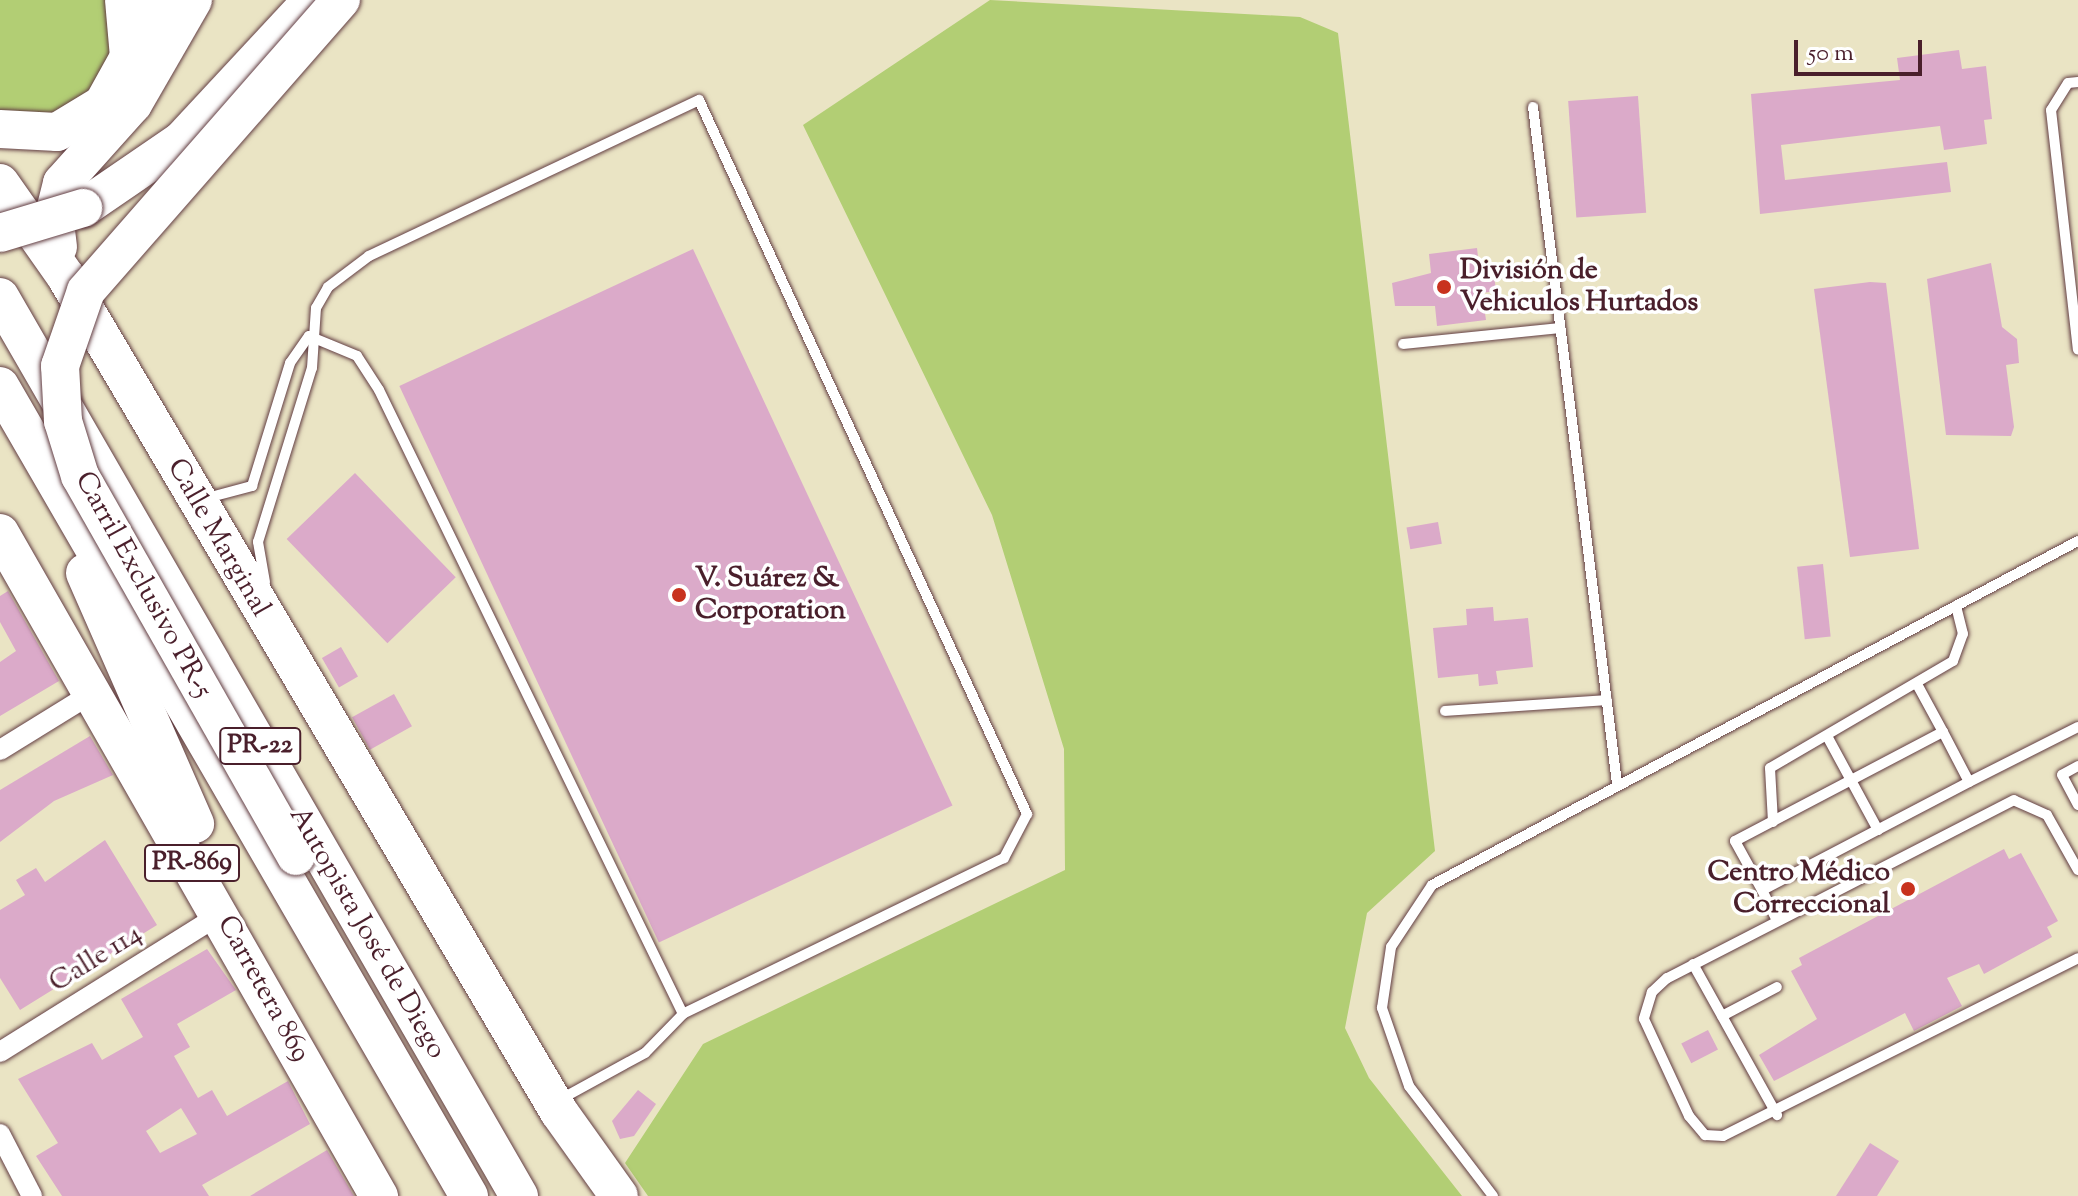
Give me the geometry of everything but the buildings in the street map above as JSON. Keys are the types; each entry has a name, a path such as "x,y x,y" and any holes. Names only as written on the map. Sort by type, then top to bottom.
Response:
{"highway":[{"path":"0,129 57,132 103,104 129,57 124,0"},
{"path":"154,66 156,0"},
{"path":"66,277 54,215 62,183 133,104 193,0"},
{"path":"0,233 83,208 181,141 312,0"},
{"name":"Carril Exclusivo PR-5","path":"341,0 86,291 60,366 63,421 80,476 296,856 495,1196"},
{"path":"0,183 66,277"},
{"name":"Calle Marginal","path":"66,277 370,798 553,1103 619,1196"},
{"name":"Autopista José de Diego","path":"0,297 519,1196"},
{"name":"Autopista José de Diego","path":"0,386 43,466 469,1196"},
{"path":"43,466 115,650 193,820 321,1065 355,1152"},
{"name":"Carretera 869","path":"0,533 221,914 379,1196"}],"street":[{"path":"0,750 94,692"},
{"name":"Calle Marginal","path":"370,798 542,1107 602,1196"},
{"name":"Calle 114","path":"0,1052 221,914"},
{"path":"0,1134 32,1196"}],"lane":[{"path":"2078,82 2068,83 2051,110 2078,349"},
{"path":"195,498 233,496 252,486 290,363 309,336 328,287 369,256 699,100 1027,814 1004,858 683,1014 645,1053 553,1103"},
{"path":"1533,107 1617,783"},
{"path":"1403,344 1560,328"},
{"path":"309,336 312,368 261,528 259,562 314,673 326,722"},
{"path":"309,336 357,356 379,390 683,1014"},
{"path":"1493,1196 1409,1086 1382,1008 1391,947 1432,885 1617,783 2078,541"},
{"path":"1773,822 1770,768 1918,686 1960,649 1956,606"},
{"path":"1918,686 1969,782"},
{"path":"1445,711 1607,700"},
{"path":"1762,890 2078,727"},
{"path":"1777,921 1735,841 1943,732"},
{"path":"1827,736 1878,830"},
{"path":"2078,766 2062,775 2078,805"},
{"path":"2078,870 2047,815 2014,800 1693,964 1652,992 1644,1019 1689,1116 1705,1135 1723,1136 1777,1115 2078,958"},
{"path":"1693,964 1777,1115"},
{"path":"1722,1016 1777,987"}],"green space":[{"path":"0,0 109,0 120,29 99,90 49,120 0,113"},
{"path":"990,0 1300,17 1338,33 1435,851 1367,913 1345,1028 1369,1078 1462,1196 648,1196 625,1163 703,1044 1065,870 1064,749 992,515 803,125"}],"place":[{"name":"División de Vehiculos Hurtados","path":"1444,287"},
{"name":"V. Suárez & Corporation","path":"679,595"},
{"name":"Centro Médico Correccional","path":"1908,889"}]}
